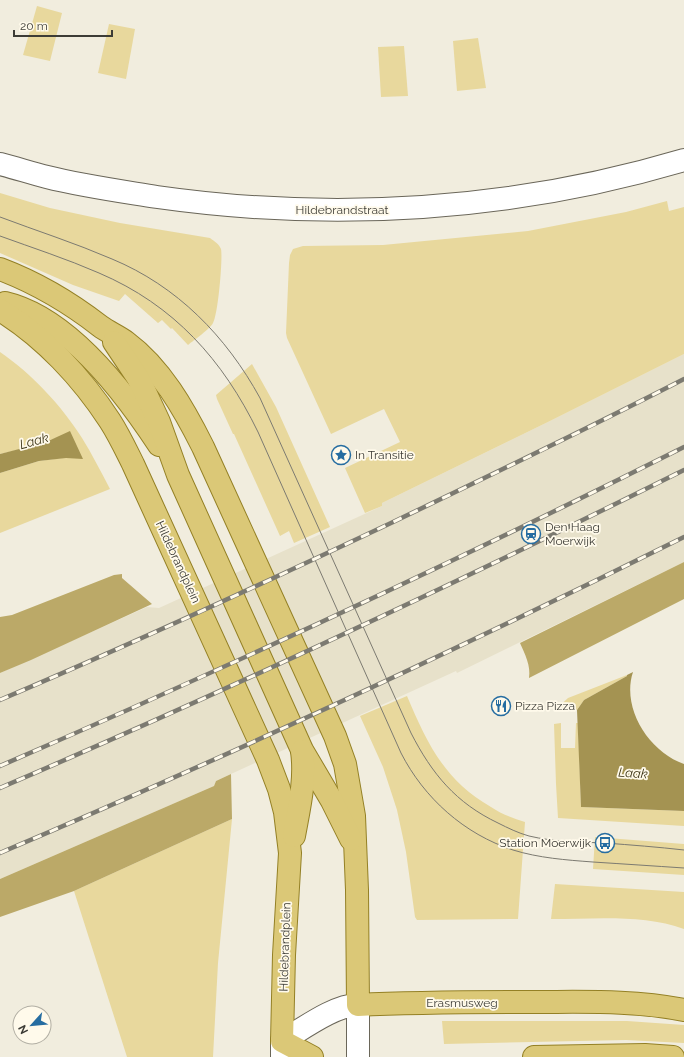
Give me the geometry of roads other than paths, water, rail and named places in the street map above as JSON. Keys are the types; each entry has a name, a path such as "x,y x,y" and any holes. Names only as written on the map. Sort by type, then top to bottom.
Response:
{"main road":[{"name":"Hildebrandplein","path":"0,269 47,290 85,314 133,348 160,376 183,409 203,446 336,736 345,764 354,816 357,890 358,1005"},
{"name":"Hildebrandplein","path":"0,302 38,316 73,341 92,359 124,396 178,475"},
{"name":"Hildebrandplein","path":"0,310 20,323 52,351 89,392 117,432 268,760 279,789 285,812 290,853"},
{"name":"Hildebrandplein","path":"102,327 128,364 146,394 159,422 178,475 302,750 344,822 355,849"},
{"name":"Hildebrandplein","path":"282,1049 284,955 290,853 303,780 304,769 302,750"},
{"name":"Erasmusweg","path":"358,1005 616,1002 653,1005 684,1010"},
{"path":"282,1049 312,1057"},
{"path":"534,1057 644,1055 673,1057"}],"street":[{"name":"Hildebrandstraat","path":"0,164 76,183 178,200 287,210 352,211 438,206 518,196 608,180 684,160"},
{"name":"Erasmusweg","path":"282,1049 334,1011 346,1006 358,1005"},
{"path":"358,1005 358,1057"}],"water":[{"path":"70,431 83,459 66,458 39,461 0,473 0,454 46,442"},
{"name":"Laak","path":"633,672 630,686 631,700 641,727 649,739 660,750 671,758 684,764 684,811 581,807 577,710 584,700"}],"tram line":[{"path":"0,217 84,248 136,270 158,283 198,315 232,354 247,375 260,398 411,733 428,762 458,797 483,815 509,829 529,836 557,841 605,843 684,850"},
{"path":"0,236 75,263 126,286 151,301 173,318 212,358 229,381 258,432 401,753 421,785 447,812 478,834 495,843 523,853 573,860 684,868"}],"railway":[{"path":"0,700 148,635 343,546 538,452 684,379"},
{"path":"0,766 259,651 430,571 684,447"},
{"path":"0,788 86,751 344,634 430,594 684,470"},
{"path":"0,853 173,778 344,700 515,620 684,537"}],"place":[{"name":"In Transitie","path":"341,455"},
{"name":"Den Haag Moerwijk","path":"531,534"},
{"name":"Pizza Pizza","path":"501,706"},
{"name":"Station Moerwijk","path":"605,843"}]}
